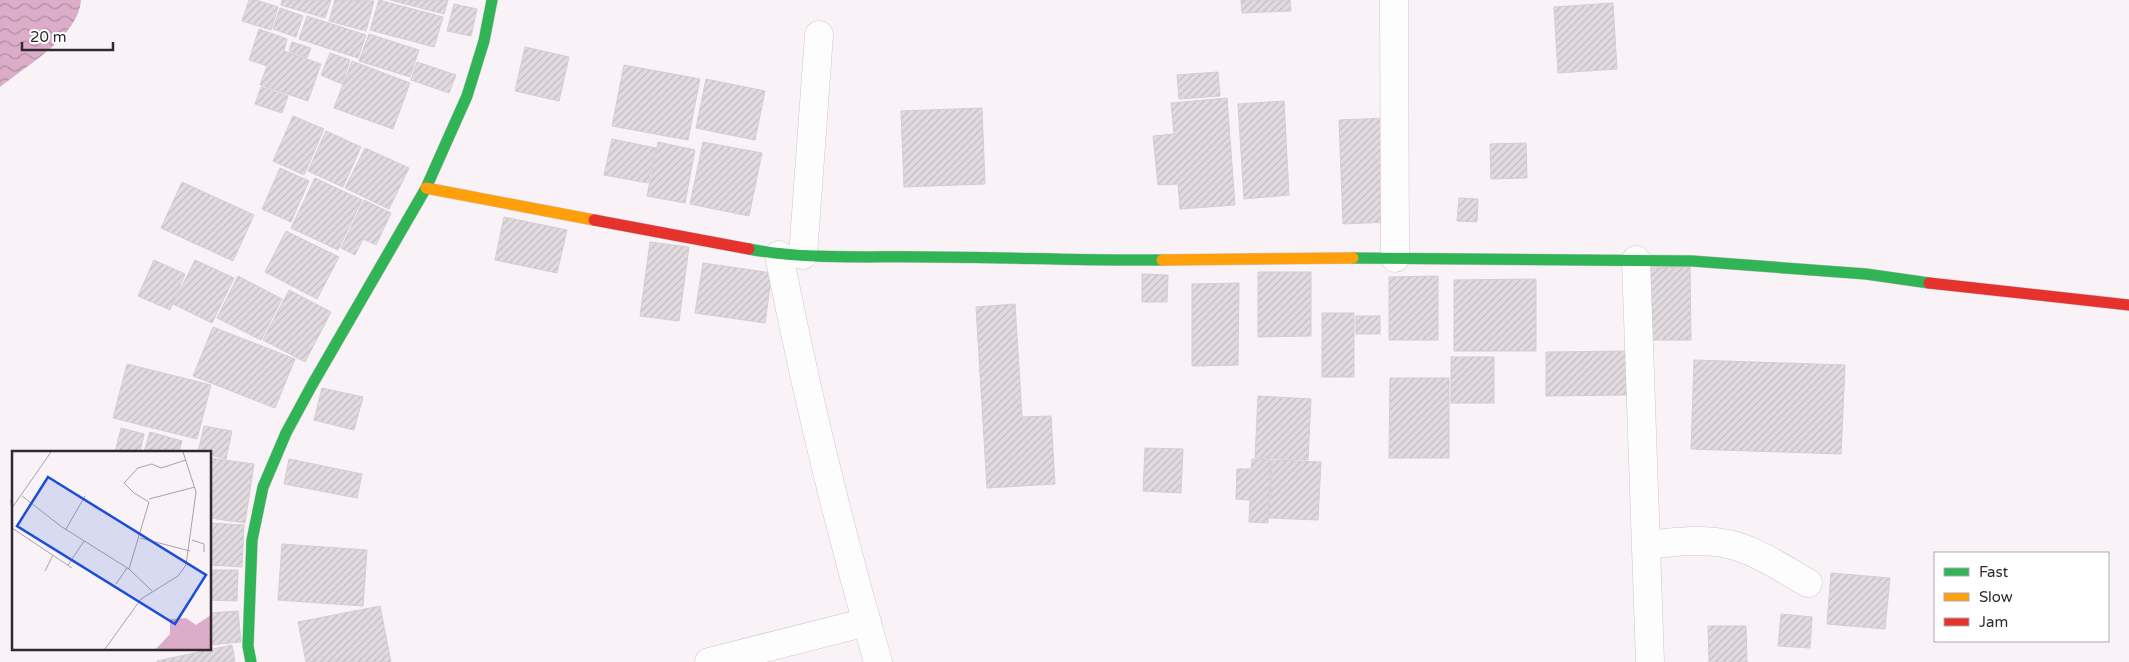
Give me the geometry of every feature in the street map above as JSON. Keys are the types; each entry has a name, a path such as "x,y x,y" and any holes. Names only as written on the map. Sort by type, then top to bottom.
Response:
{"street":[{"path":"251,662 248,646 249,579 252,540 263,487 286,433 307,393 426,188 467,96 484,41 492,0"},
{"path":"1394,0 1395,258"},
{"path":"819,35 791,255 803,375 852,573 878,662"},
{"path":"426,188 791,255 1084,260 1395,258 1692,261 1866,274 1934,284 2129,305"},
{"path":"1636,260 1648,545 1650,662"},
{"path":"1648,545 1686,541 1728,544 1754,553 1808,583"},
{"path":"709,662 867,622"}],"water":[{"path":"0,0 81,0 78,13 71,26 61,38 37,60 0,87"}],"building":[{"path":"249,0 256,0 278,7 271,30 242,21"},
{"path":"282,0 331,0 325,18 281,5"},
{"path":"335,0 374,1 366,31 329,21"},
{"path":"379,0 443,17 434,47 370,30"},
{"path":"390,0 448,0 444,14"},
{"path":"1241,0 1290,0 1291,11 1242,13"},
{"path":"1613,3 1617,69 1558,73 1554,7"},
{"path":"454,4 477,9 471,36 447,31"},
{"path":"280,8 303,16 296,37 273,29"},
{"path":"307,16 366,35 358,58 299,39"},
{"path":"259,29 287,39 284,51 321,64 308,101 260,85 267,66 249,60"},
{"path":"369,34 419,50 410,77 359,61"},
{"path":"292,42 311,48 307,58 289,51"},
{"path":"525,47 569,57 559,101 515,91"},
{"path":"330,53 350,60 342,84 321,75"},
{"path":"352,61 410,83 393,129 334,108"},
{"path":"417,62 456,75 449,93 411,80"},
{"path":"624,65 700,79 688,140 612,126"},
{"path":"1218,72 1220,96 1179,99 1177,75"},
{"path":"706,79 765,91 755,140 696,128"},
{"path":"261,87 288,96 282,113 255,104"},
{"path":"1227,98 1235,205 1180,209 1178,184 1158,185 1153,136 1174,134 1171,103"},
{"path":"1284,101 1289,195 1244,199 1238,104"},
{"path":"982,108 985,184 904,187 901,111"},
{"path":"293,116 324,129 304,175 273,161"},
{"path":"1387,118 1390,222 1343,224 1339,120"},
{"path":"326,131 361,147 343,187 308,171"},
{"path":"612,139 656,148 648,183 604,175"},
{"path":"658,142 695,150 685,203 647,196"},
{"path":"703,142 762,153 749,216 690,204"},
{"path":"1526,143 1527,178 1491,179 1490,144"},
{"path":"365,148 409,168 389,209 345,188"},
{"path":"280,168 309,181 291,222 262,209"},
{"path":"315,178 362,200 338,250 291,228"},
{"path":"182,182 254,215 233,261 161,228"},
{"path":"1459,198 1478,199 1477,222 1457,221"},
{"path":"364,200 391,213 376,245 363,239 355,255 341,248"},
{"path":"504,217 567,230 557,273 495,260"},
{"path":"286,231 339,257 317,299 265,272"},
{"path":"650,242 689,247 679,321 640,316"},
{"path":"154,260 185,274 170,310 138,296"},
{"path":"195,260 234,278 212,323 173,304"},
{"path":"703,263 772,273 765,323 695,313"},
{"path":"1690,267 1691,340 1647,340 1647,268"},
{"path":"1258,272 1311,272 1311,336 1258,337"},
{"path":"1142,274 1168,275 1167,302 1142,302"},
{"path":"238,276 282,299 261,340 217,318"},
{"path":"1438,276 1438,340 1389,340 1389,277"},
{"path":"1536,279 1536,351 1454,351 1454,280"},
{"path":"1239,283 1238,365 1192,366 1192,284"},
{"path":"289,290 331,312 305,362 263,340"},
{"path":"1015,304 1022,417 1051,416 1055,484 987,488 976,307"},
{"path":"1322,313 1354,313 1354,377 1322,377"},
{"path":"1356,316 1380,316 1380,334 1356,334"},
{"path":"213,327 295,359 275,408 193,376"},
{"path":"1628,351 1628,395 1546,396 1546,352"},
{"path":"1451,357 1494,357 1494,403 1451,403"},
{"path":"1694,360 1845,365 1841,454 1691,449"},
{"path":"127,364 211,385 197,439 113,418"},
{"path":"1390,378 1449,378 1449,458 1389,458"},
{"path":"322,388 363,397 354,430 314,420"},
{"path":"1258,396 1311,399 1308,460 1255,458"},
{"path":"204,426 232,431 226,459 211,455 211,451 198,451"},
{"path":"121,428 144,434 140,451 115,451"},
{"path":"150,432 182,441 179,451 144,451"},
{"path":"1145,448 1183,449 1181,493 1143,491"},
{"path":"211,458 254,464 245,523 211,518"},
{"path":"289,459 362,474 357,498 284,484"},
{"path":"1252,459 1271,460 1268,523 1249,522 1250,500 1236,499 1237,469 1251,469"},
{"path":"1272,460 1321,462 1318,520 1269,518"},
{"path":"211,523 244,525 242,567 211,565"},
{"path":"282,544 367,550 363,606 278,600"},
{"path":"211,570 238,570 237,601 211,600"},
{"path":"1831,573 1890,578 1885,629 1827,624"},
{"path":"380,606 391,662 306,662 298,622"},
{"path":"238,611 241,642 211,645 211,613"},
{"path":"1781,614 1812,617 1810,648 1778,646"},
{"path":"1708,626 1746,626 1747,662 1709,662"},
{"path":"232,645 235,662 157,662 157,661"}],"traffic: fast":[{"path":"251,662 248,646 252,540 263,487 286,433 312,385 426,188 467,96 484,41 492,0"},
{"path":"749,249 793,255 838,257 1162,260"},
{"path":"1353,258 1692,261 1866,274 1929,283"}],"traffic: slow":[{"path":"426,188 594,220"},
{"path":"1162,260 1353,258"}],"traffic: jam":[{"path":"594,220 749,249"},
{"path":"1929,283 2129,305"}]}
